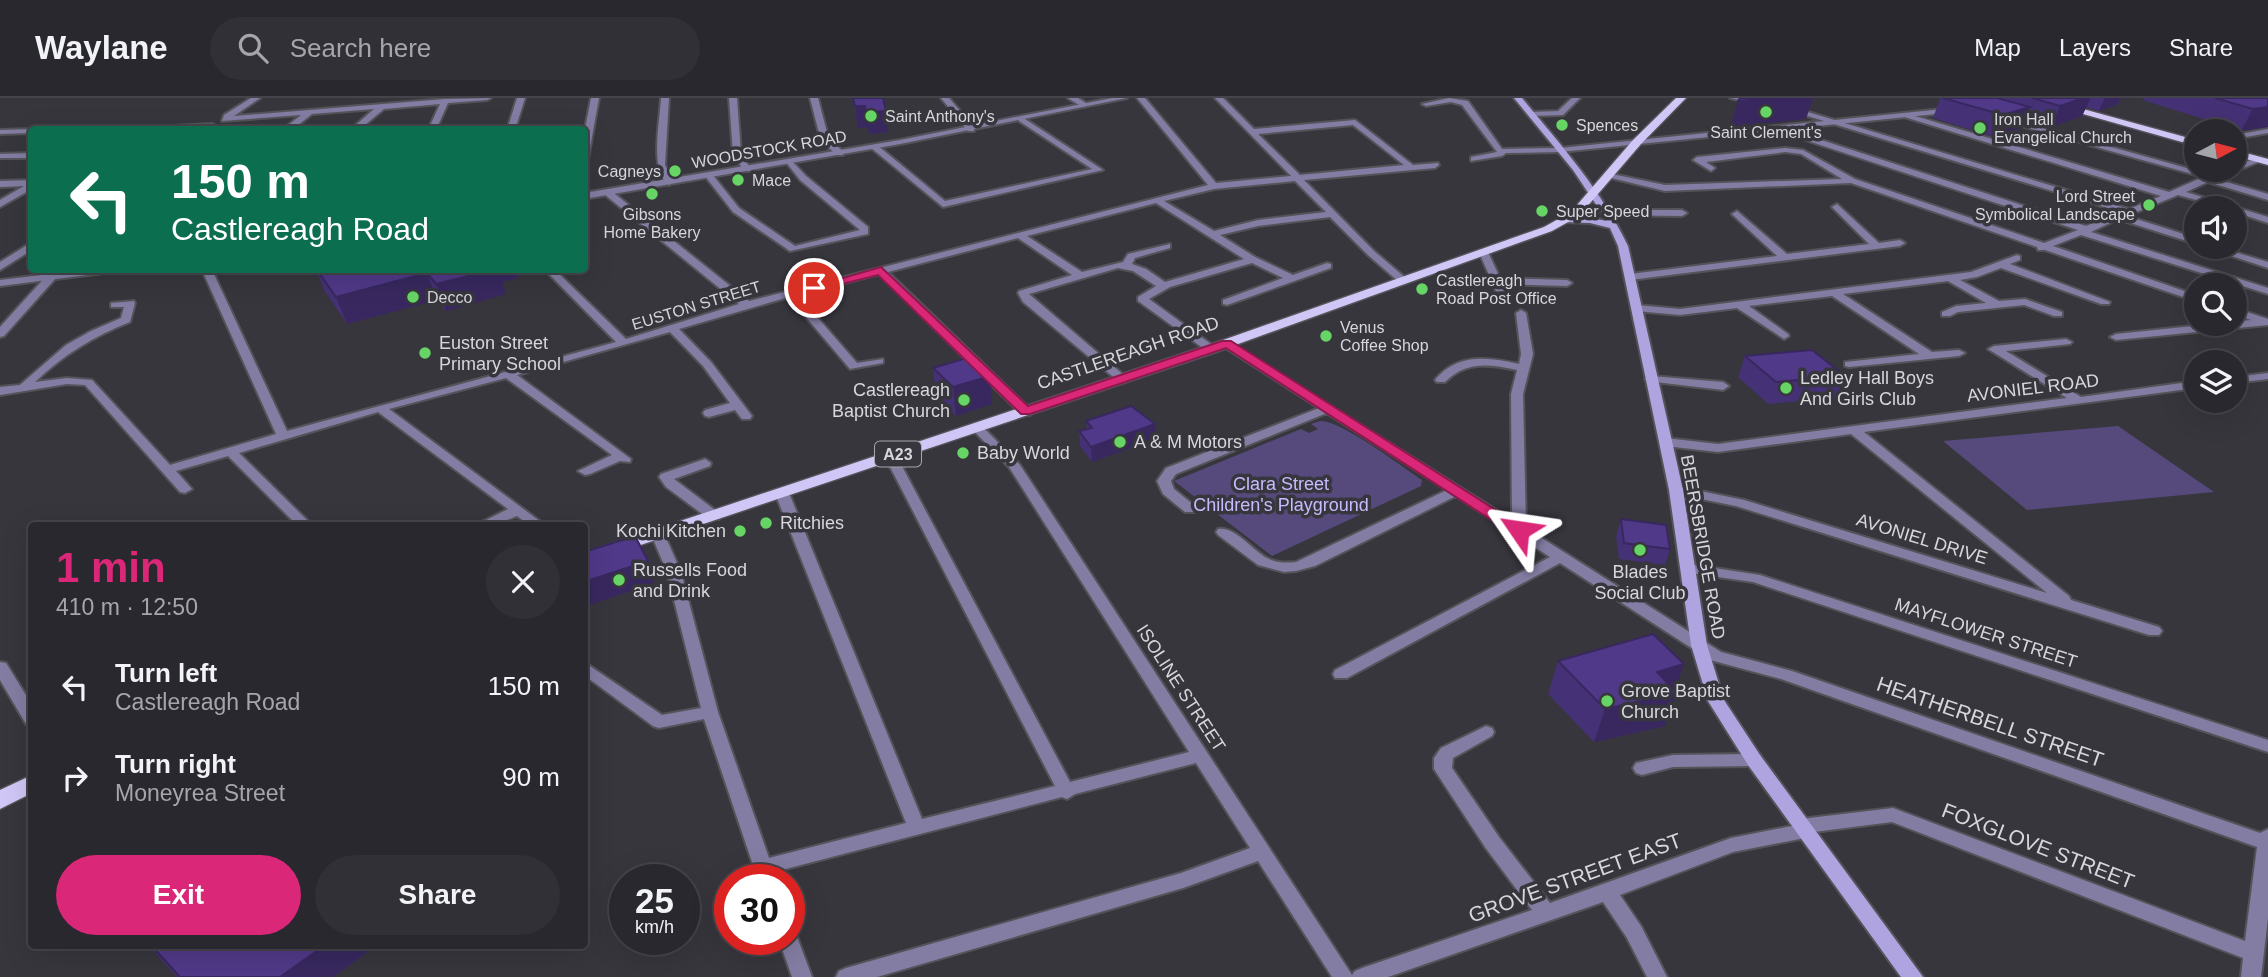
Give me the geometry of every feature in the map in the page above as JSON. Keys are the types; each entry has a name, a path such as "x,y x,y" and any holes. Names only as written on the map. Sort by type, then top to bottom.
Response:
{"main road":[{"name":"BEERSBRIDGE ROAD","path":"1518,98 1593,192 1615,226 1630,277 1676,490 1699,645 1716,701 1754,760 1913,977"},
{"name":"A23","path":"1593,192 1681,98"},
{"path":"2029,100 2043,101 2184,140"},
{"name":"CASTLEREAGH ROAD","path":"588,558 1227,344 1484,252 1567,220 1593,192"},
{"path":"1567,220 1582,219 1615,226"},
{"path":"0,800 28,785"}],"street":[{"path":"213,126 256,98"},
{"path":"225,119 487,98"},
{"path":"513,126 521,98"},
{"path":"588,137 595,98"},
{"path":"665,98 661,165 669,183"},
{"path":"733,98 737,154 747,169"},
{"path":"814,98 825,141 839,153"},
{"path":"946,98 971,129"},
{"path":"1072,98 1085,105"},
{"name":"WOODSTOCK ROAD","path":"588,195 790,162 1123,98"},
{"path":"1141,98 1214,186"},
{"path":"1219,98 1332,214 1402,281"},
{"path":"1531,114 1560,113 1576,98"},
{"path":"1734,98 1771,104"},
{"path":"2043,101 2068,99"},
{"path":"1426,104 1451,100 1465,103 1501,151"},
{"path":"434,126 445,101"},
{"path":"359,126 381,107"},
{"path":"1783,107 1841,122 2131,212"},
{"path":"1501,151 1560,150 1966,109"},
{"path":"291,126 310,112"},
{"path":"1902,116 2184,196"},
{"path":"1992,116 2184,171"},
{"path":"873,147 943,204 1099,170 1022,118"},
{"path":"1251,131 1355,122 1411,167"},
{"path":"1778,128 2268,291"},
{"path":"0,132 28,131"},
{"path":"2247,134 2268,131"},
{"path":"1474,159 1496,157 1502,154 1501,151"},
{"path":"1686,161 1797,151 1852,181 2039,249 2184,294"},
{"path":"0,156 28,155"},
{"path":"1697,160 1711,168"},
{"path":"709,176 736,210 793,250 865,232 865,229 803,178 790,162"},
{"name":"EUSTON STREET","path":"167,470 380,408 624,343 747,305 1214,186 1435,165"},
{"path":"1607,176 1665,188 1879,180"},
{"path":"2039,249 2200,182"},
{"path":"2220,182 2267,197"},
{"path":"0,184 28,184"},
{"path":"0,204 28,186"},
{"path":"607,192 747,305"},
{"path":"1157,200 1252,259 1293,279"},
{"path":"1837,207 1877,246"},
{"path":"1607,213 1682,213"},
{"path":"2247,213 2268,220"},
{"path":"1214,234 1258,223 1332,214"},
{"path":"1737,214 1785,258"},
{"path":"2120,217 2184,237"},
{"path":"1021,236 1079,275"},
{"path":"1630,277 1900,243"},
{"path":"1127,264 1130,256 1167,246"},
{"path":"0,267 28,248"},
{"path":"1484,252 1498,285 1567,284"},
{"path":"1636,308 1680,312 1973,275 2017,258"},
{"path":"1211,349 1142,299 1146,294 1165,287 1252,259"},
{"path":"2247,259 2268,265"},
{"path":"1122,379 1023,295 1028,289 1127,264 1139,268 1165,287"},
{"path":"2000,264 2105,302"},
{"path":"1227,302 1327,266"},
{"path":"881,271 1026,411"},
{"path":"0,283 76,273"},
{"path":"208,273 283,436"},
{"path":"553,273 624,343"},
{"path":"0,334 52,276"},
{"path":"1950,278 1998,305"},
{"path":"792,293 854,367 879,360"},
{"path":"1834,293 1930,356"},
{"path":"1946,314 1956,309 2025,302 2058,314"},
{"path":"23,388 70,345 126,320 130,303 115,304"},
{"path":"1740,304 1784,336"},
{"path":"1519,530 1517,394 1527,354 1521,313"},
{"path":"2247,315 2268,322"},
{"path":"2116,337 2268,322"},
{"path":"672,328 708,365 746,416"},
{"path":"2066,342 1994,349 2078,400"},
{"name":"HEATHERBELL STREET","path":"1227,344 1716,656 1786,674 2267,842"},
{"path":"1849,364 1959,353"},
{"path":"1441,380 1451,369 1468,362 1487,361 1523,368"},
{"path":"508,374 623,457 585,471"},
{"path":"2247,379 2268,376"},
{"path":"1651,379 1723,386"},
{"path":"0,391 67,381 89,382 185,489"},
{"name":"AVONIEL ROAD","path":"1665,442 1718,448 2184,387"},
{"path":"709,413 738,405"},
{"path":"380,408 534,522"},
{"path":"1190,509 1166,487 1164,481 1171,471 1328,409"},
{"name":"ISOLINE STREET","path":"977,428 1014,465 1343,977"},
{"path":"1852,429 2070,604"},
{"path":"230,451 302,522"},
{"path":"891,457 1067,792"},
{"path":"705,463 666,477 671,484 714,516"},
{"name":"AVONIEL DRIVE","path":"1676,490 1739,503 2154,631"},
{"path":"1223,532 1271,567 1296,568 1456,491"},
{"path":"782,493 917,829"},
{"path":"489,522 518,510"},
{"path":"658,534 674,572 710,712 762,864"},
{"path":"1341,674 1561,557"},
{"name":"MAYFLOWER STREET","path":"1688,569 1755,578 2268,746"},
{"path":"0,667 28,713"},
{"path":"588,670 659,722 710,712"},
{"path":"1486,732 1447,753 1443,758 1443,769 1492,842 1547,914"},
{"path":"799,864 917,829 1201,755"},
{"path":"1642,768 1673,761 1754,760"},
{"name":"FOXGLOVE STREET","path":"1803,828 1893,816 2253,953"},
{"name":"GROVE STREET EAST","path":"1362,977 1547,914 1731,845 1803,828"},
{"path":"2251,977 2268,836"},
{"path":"846,977 1183,880 1263,851"},
{"path":"1607,892 1634,932 1657,977"},
{"path":"794,955 802,977"}],"green space":[{"name":"Clara Street Children's Playground","path":"1320,421 1342,428 1371,445 1422,480 1421,486 1272,556 1174,481 1301,429 1309,433 1318,429 1311,424"},
{"path":"2118,426 2214,492 2027,510 1943,441"}],"building":[{"path":"853,98 883,98 886,111 866,112 865,106 855,106"},
{"path":"1740,98 1772,98 1738,101"},
{"path":"1943,98 1997,98 2030,107 2003,115"},
{"path":"2032,98 2083,98 2060,106"},
{"path":"2215,98 2268,98 2268,107 2253,109"},
{"path":"319,273 427,273 336,297"},
{"path":"427,273 480,273 436,284"},
{"path":"1812,350 1845,376 1776,382 1745,356"},
{"path":"970,357 990,376 953,387 933,368"},
{"path":"1131,406 1155,424 1091,447 1079,431 1092,428 1086,421"},
{"path":"1621,519 1666,525 1670,549 1624,543"},
{"path":"635,536 648,561 588,581 588,551"},
{"path":"1653,634 1684,664 1657,672 1677,693 1605,709 1558,661"},
{"path":"155,949 319,949 280,977 180,977"}],"place":[{"name":"Saint Clement's","path":"1766,112"},
{"name":"Saint Anthony's","path":"871,116"},
{"name":"Spences","path":"1562,125"},
{"name":"Iron Hall Evangelical Church","path":"1980,128"},
{"name":"Cagneys","path":"675,171"},
{"name":"Mace","path":"738,180"},
{"name":"Gibsons Home Bakery","path":"652,194"},
{"name":"Lord Street Symbolical Landscape","path":"2149,205"},
{"name":"Super Speed","path":"1542,211"},
{"name":"Castlereagh Road Post Office","path":"1422,289"},
{"name":"Decco","path":"413,297"},
{"name":"Venus Coffee Shop","path":"1326,336"},
{"name":"Euston Street Primary School","path":"425,353"},
{"name":"Ledley Hall Boys And Girls Club","path":"1786,388"},
{"name":"Castlereagh Baptist Church","path":"964,400"},
{"name":"A & M Motors","path":"1120,442"},
{"name":"Baby World","path":"963,453"},
{"name":"Ritchies","path":"766,523"},
{"name":"Kochi Kitchen","path":"740,531"},
{"name":"Blades Social Club","path":"1640,550"},
{"name":"Russells Food and Drink","path":"619,580"},
{"name":"Grove Baptist Church","path":"1607,701"}],"route":[{"path":"814,288 881,271 1026,411 1227,344 1519,530"}]}
